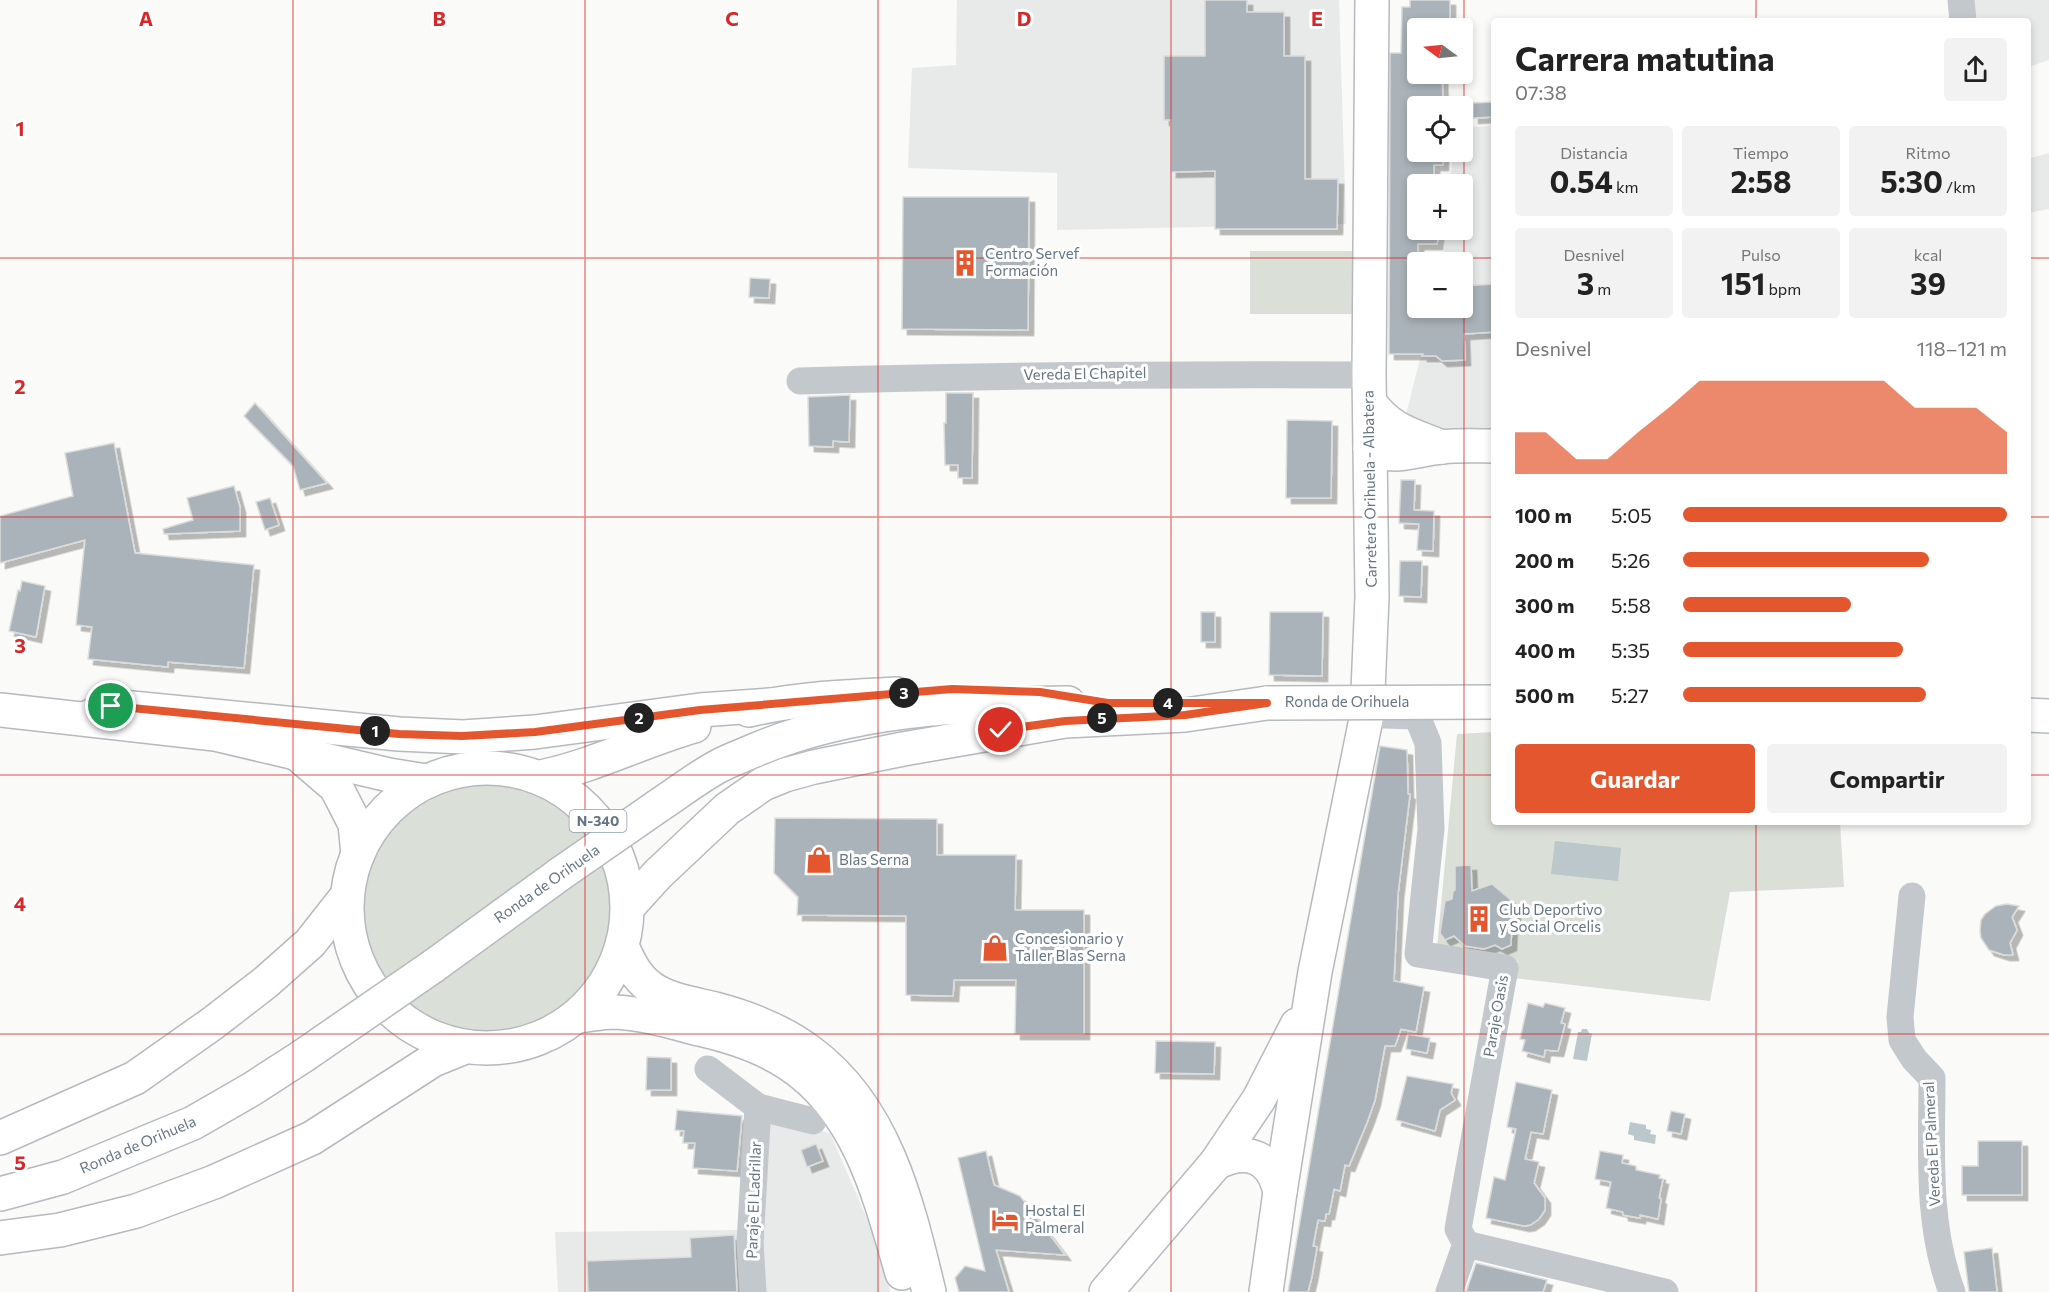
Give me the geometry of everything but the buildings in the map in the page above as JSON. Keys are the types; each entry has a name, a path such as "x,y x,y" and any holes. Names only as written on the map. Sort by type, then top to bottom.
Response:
{"main road":[{"name":"Carretera Orihuela - Albatera","path":"1315,972 1367,714 1371,609 1369,389 1372,0"},
{"path":"1369,389 1382,419 1393,427 1442,447"},
{"path":"1370,448 1382,441 1404,438 1442,447 1491,446"},
{"path":"1371,518 1382,479 1394,465 1404,459 1442,447"},
{"path":"99,712 399,734 462,736 535,732 700,710 952,689 1040,692 1108,703"},
{"name":"Ronda de Orihuela","path":"0,1194 63,1177 194,1124 303,1056 658,806 720,766 782,740 878,715 991,704 1491,702"},
{"path":"628,907 658,874 727,809 747,794 785,775 903,749 1033,726 1084,719 1185,715 1267,703"},
{"name":"N-340","path":"3,704 99,712 215,734 389,775 426,781"},
{"path":"541,777 569,771 668,733 770,705"},
{"path":"2031,715 2049,716"},
{"name":"N-340","path":"297,754 336,787 355,824 358,854"},
{"name":"N-340","path":"483,767 513,769 541,777 570,793 594,816 612,843 624,874 628,907 622,946 612,972 597,996 577,1016 558,1030 536,1040 497,1048 465,1047 431,1037 401,1019 377,994 355,953 349,931 347,896 358,854 369,831 385,811 404,794 426,781 454,771 483,767"},
{"path":"0,1138 135,1077 213,1023 266,982 310,943 347,896"},
{"path":"622,946 630,965 650,988 667,996 764,1024 791,1038 812,1053 850,1090 871,1120 892,1166 929,1292"},
{"path":"1106,1292 1216,1163 1259,1099 1293,1034 1315,972"},
{"path":"1266,1292 1315,972"},
{"name":"N-340","path":"577,1016 614,1012 639,1015 718,1033 768,1052 789,1063 828,1100 844,1120 857,1142 867,1165 907,1292"},
{"path":"0,1238 60,1230 136,1210 214,1182 312,1138 433,1060 465,1047"},
{"path":"1216,1163 1237,1155 1253,1156 1267,1164 1276,1176 1280,1192"}],"street":[{"path":"1961,0 1963,18"},
{"name":"Vereda El Chapitel","path":"800,381 1163,374 1369,389"},
{"name":"Paraje Oasis","path":"1367,714 1417,716 1428,743 1431,829 1418,954 1504,968 1458,1229 1466,1244"},
{"name":"Vereda El Palmeral","path":"1912,896 1900,1017 1902,1040 1914,1059 1932,1078 1931,1170 1936,1224 1946,1276 1952,1292"},
{"path":"708,1069 758,1107 813,1121"},
{"name":"Paraje El Ladrillar","path":"753,1292 750,1242 758,1107"},
{"path":"1449,1292 1466,1244 1564,1280 1665,1292"}],"shaded area":[{"path":"957,0 1339,0 1346,224 1057,230 1057,173 908,168 912,68 956,65"},
{"path":"1971,0 2049,0 2049,60 2031,66 2031,18 1973,18"},
{"path":"1491,126 1491,430 1402,430 1430,318 1473,318 1473,252 1444,252 1445,240 1473,240 1473,174 1451,174 1452,162 1473,162 1473,127"},
{"path":"2049,153 2049,209 2031,212 2031,158"},
{"path":"1250,251 1354,251 1354,314 1250,314"},
{"path":"1491,732 1491,825 1840,825 1844,887 1730,892 1710,1001 1514,978 1518,961 1437,948 1457,734"},
{"path":"484,783 514,787 542,797 567,812 588,835 386,979 368,942 363,909 370,869 378,850 388,833 417,805 447,790"},
{"path":"1555,841 1621,848 1618,881 1551,874"},
{"path":"602,861 610,897 608,932 597,964 579,991 554,1013 524,1027 490,1032 440,1023 421,1014 405,1001"},
{"path":"1587,1029 1592,1034 1587,1061 1573,1059 1578,1032"},
{"path":"760,1117 830,1133 881,1251 890,1292 558,1292 555,1232 739,1230"},
{"path":"1630,1122 1646,1125 1646,1129 1651,1130 1650,1134 1656,1135 1655,1144 1634,1140 1634,1136 1628,1134"}],"place":[{"name":"Centro Servef Formación","path":"965,263"},
{"name":"Blas Serna","path":"819,860"},
{"name":"Club Deportivo y Social Orcelis","path":"1479,919"},
{"name":"Concesionario y Taller Blas Serna","path":"995,948"},
{"name":"Hostal El Palmeral","path":"1005,1220"}],"route":[{"path":"111,706 399,734 462,736 535,732 700,710 952,689 1040,692 1108,703 1267,703 1185,715 1065,721 1001,730"}]}
